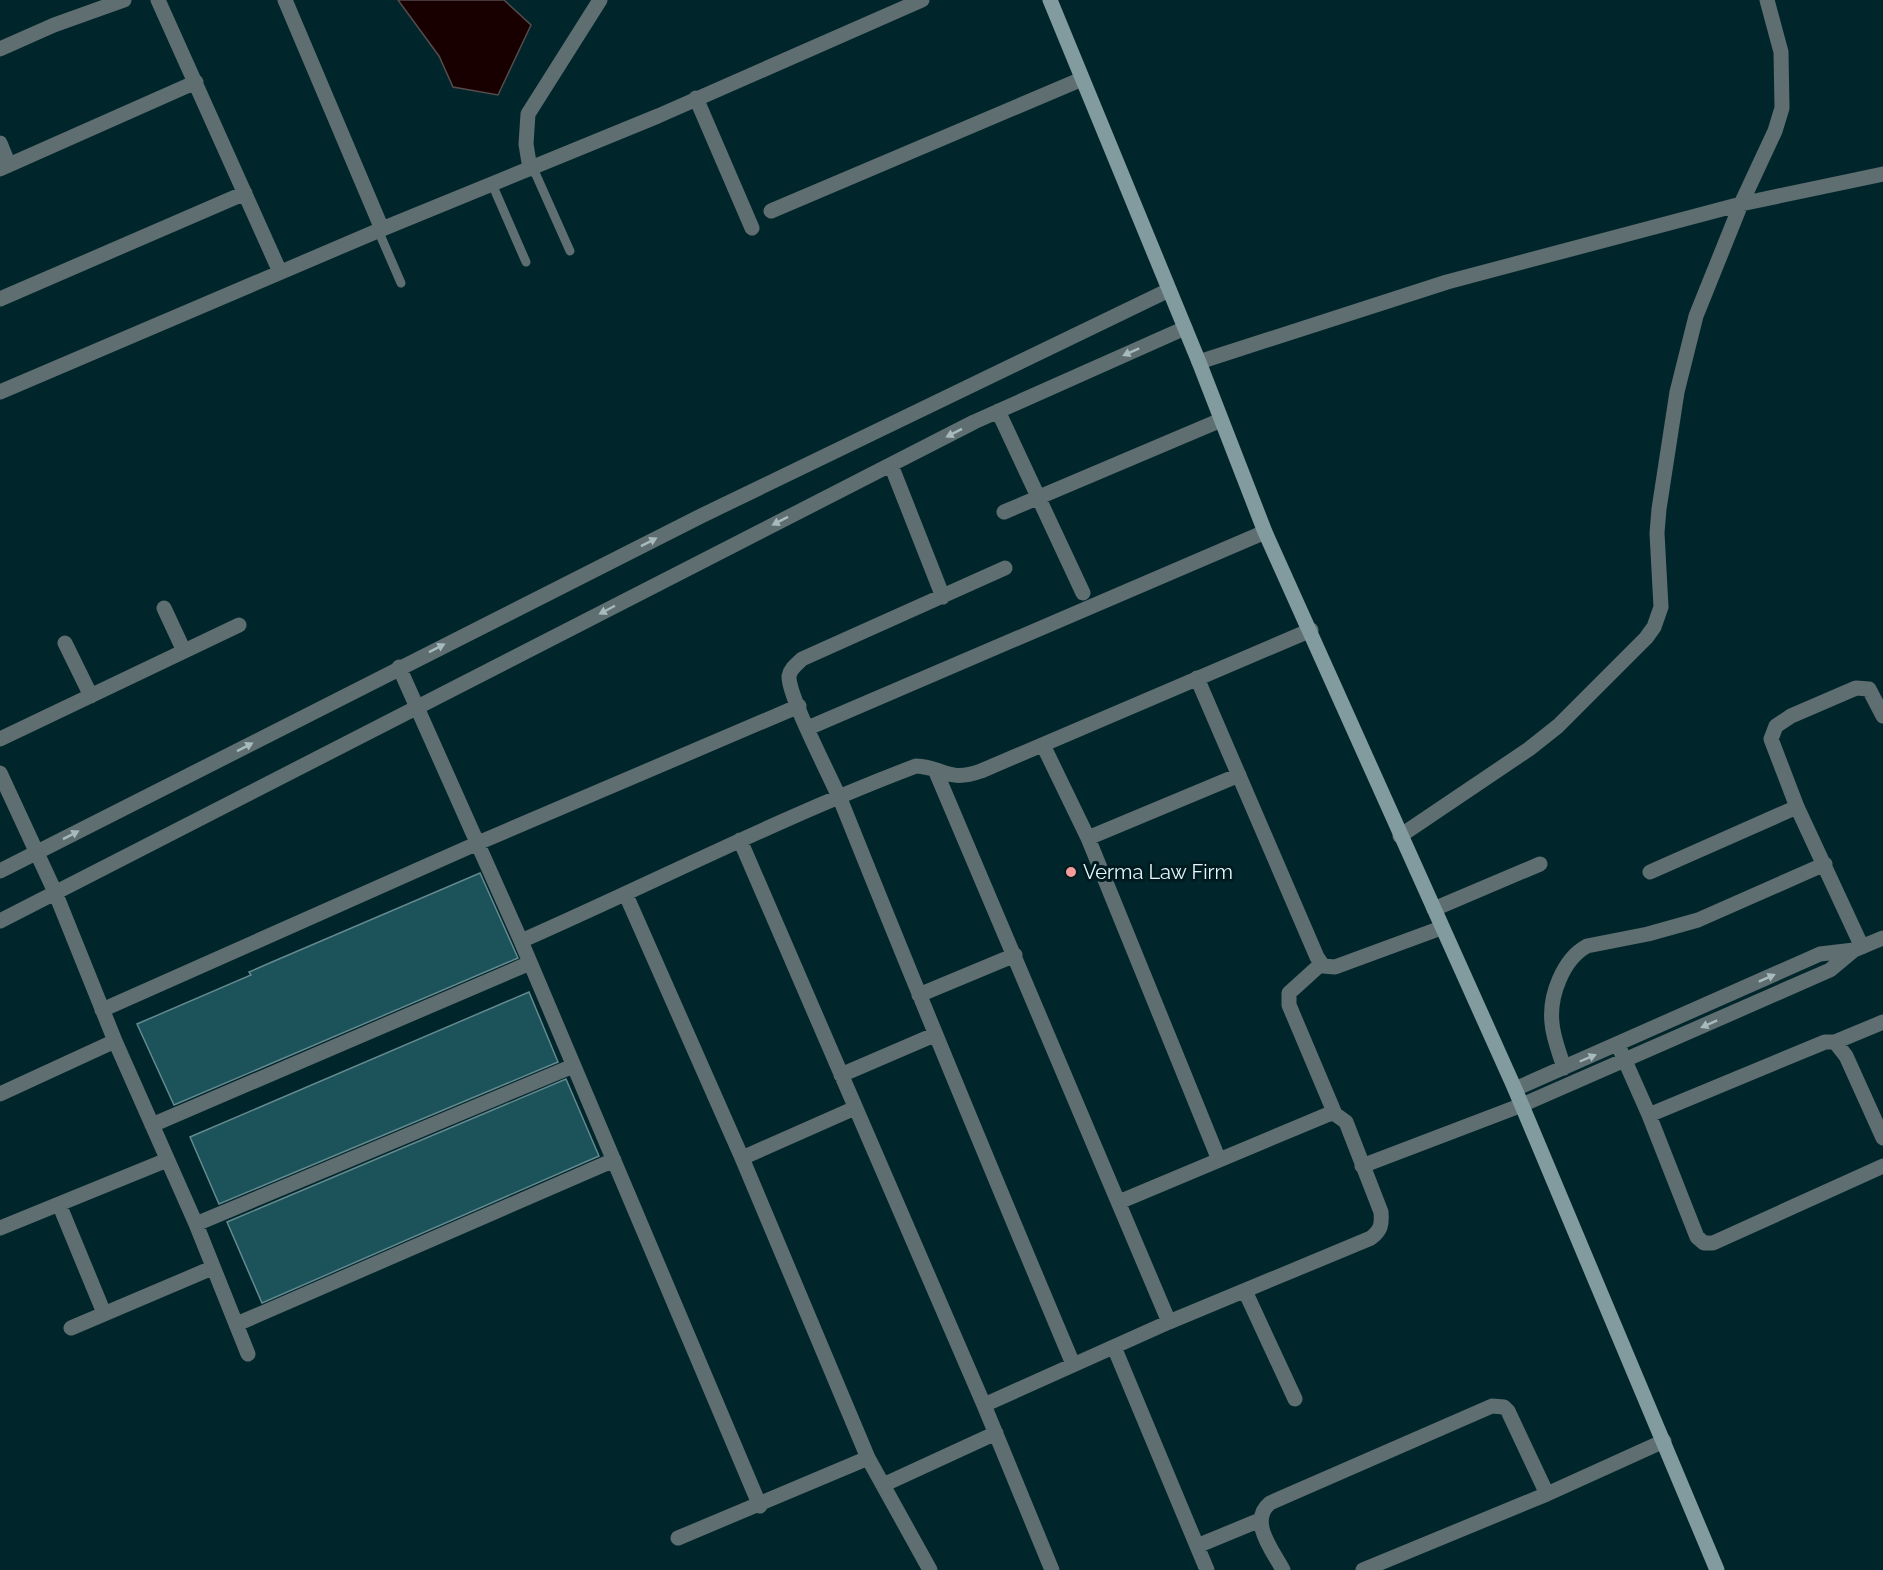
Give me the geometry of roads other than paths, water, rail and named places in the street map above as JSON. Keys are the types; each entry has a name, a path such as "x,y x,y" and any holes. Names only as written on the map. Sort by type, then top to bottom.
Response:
{"street":[{"path":"0,49 54,25 124,0"},
{"path":"158,0 280,272"},
{"path":"285,0 380,230"},
{"path":"531,168 526,144 528,114 600,0"},
{"path":"0,392 922,0"},
{"path":"1050,0 1199,362 1265,532 1311,630 1400,836 1522,1105 1717,1570"},
{"path":"1400,836 1529,749 1558,726 1637,648 1654,627 1661,607 1657,534 1659,509 1677,392 1696,316 1741,204 1775,131 1782,108 1781,52 1767,0"},
{"path":"771,211 1082,79"},
{"path":"0,143 5,167 196,82"},
{"path":"696,98 752,228"},
{"path":"1199,362 1447,282 1741,204 1883,174"},
{"path":"0,299 245,193"},
{"path":"0,871 712,510 1169,290"},
{"path":"0,921 998,411 1185,328"},
{"path":"998,411 1083,593"},
{"path":"1004,512 1221,420"},
{"path":"891,465 943,597"},
{"path":"808,728 1265,532"},
{"path":"1005,568 802,659 792,669 789,676 799,706 839,795 934,1035 1073,1364"},
{"path":"164,608 184,651"},
{"path":"0,739 239,625"},
{"path":"521,941 626,895 839,795 916,766 949,776 968,776 1311,630"},
{"path":"65,643 91,696"},
{"path":"399,667 521,941 760,1506"},
{"path":"1197,678 1321,964"},
{"path":"1858,948 1825,864 1797,807 1771,739 1776,726 1791,716 1863,686 1875,697 1883,716"},
{"path":"102,1010 478,843 799,706"},
{"path":"1043,745 1088,838 1219,1160"},
{"path":"936,772 1169,1322"},
{"path":"0,773 55,892 102,1010 195,1224 248,1354"},
{"path":"1088,838 1239,775"},
{"path":"1650,872 1797,807"},
{"path":"740,840 996,1433 1052,1570"},
{"path":"1434,909 1540,864"},
{"path":"1564,1068 1551,1023 1553,1004 1560,976 1579,951 1587,946 1648,934 1698,920 1825,864"},
{"path":"626,895 742,1158 868,1458 929,1570"},
{"path":"1321,964 1335,967 1442,928"},
{"path":"1515,1089 1820,954 1858,948 1883,938"},
{"path":"1362,1166 1522,1105 1625,1061 1830,970 1858,948"},
{"path":"918,995 1015,955"},
{"path":"152,1125 530,963"},
{"path":"1321,964 1289,993 1289,1005 1335,1114"},
{"path":"1649,1115 1825,1042 1835,1042 1883,1022"},
{"path":"841,1076 934,1035"},
{"path":"0,1094 115,1041"},
{"path":"1835,1042 1846,1056 1883,1138"},
{"path":"1618,1045 1649,1115 1697,1238 1704,1243 1713,1243 1883,1166"},
{"path":"195,1224 573,1066"},
{"path":"742,1158 855,1108"},
{"path":"984,1406 1169,1322 1371,1238 1379,1231 1382,1224 1381,1212 1344,1119 1335,1114 1329,1114 1119,1202"},
{"path":"0,1228 167,1160"},
{"path":"237,1324 614,1160"},
{"path":"58,1204 105,1313"},
{"path":"70,1328 212,1268"},
{"path":"1245,1291 1295,1399"},
{"path":"1114,1347 1207,1570"},
{"path":"1283,1570 1264,1534 1260,1520 1263,1508 1280,1497 1498,1406 1508,1411 1547,1494"},
{"path":"883,1485 996,1433"},
{"path":"1363,1570 1547,1494 1664,1441"},
{"path":"678,1538 760,1506 868,1458"},
{"path":"1197,1546 1260,1520"}],"lane":[{"path":"531,168 570,251"},
{"path":"492,184 526,262"},
{"path":"380,230 401,283"}],"place":[{"name":"Verma Law Firm","path":"1071,872"}]}
